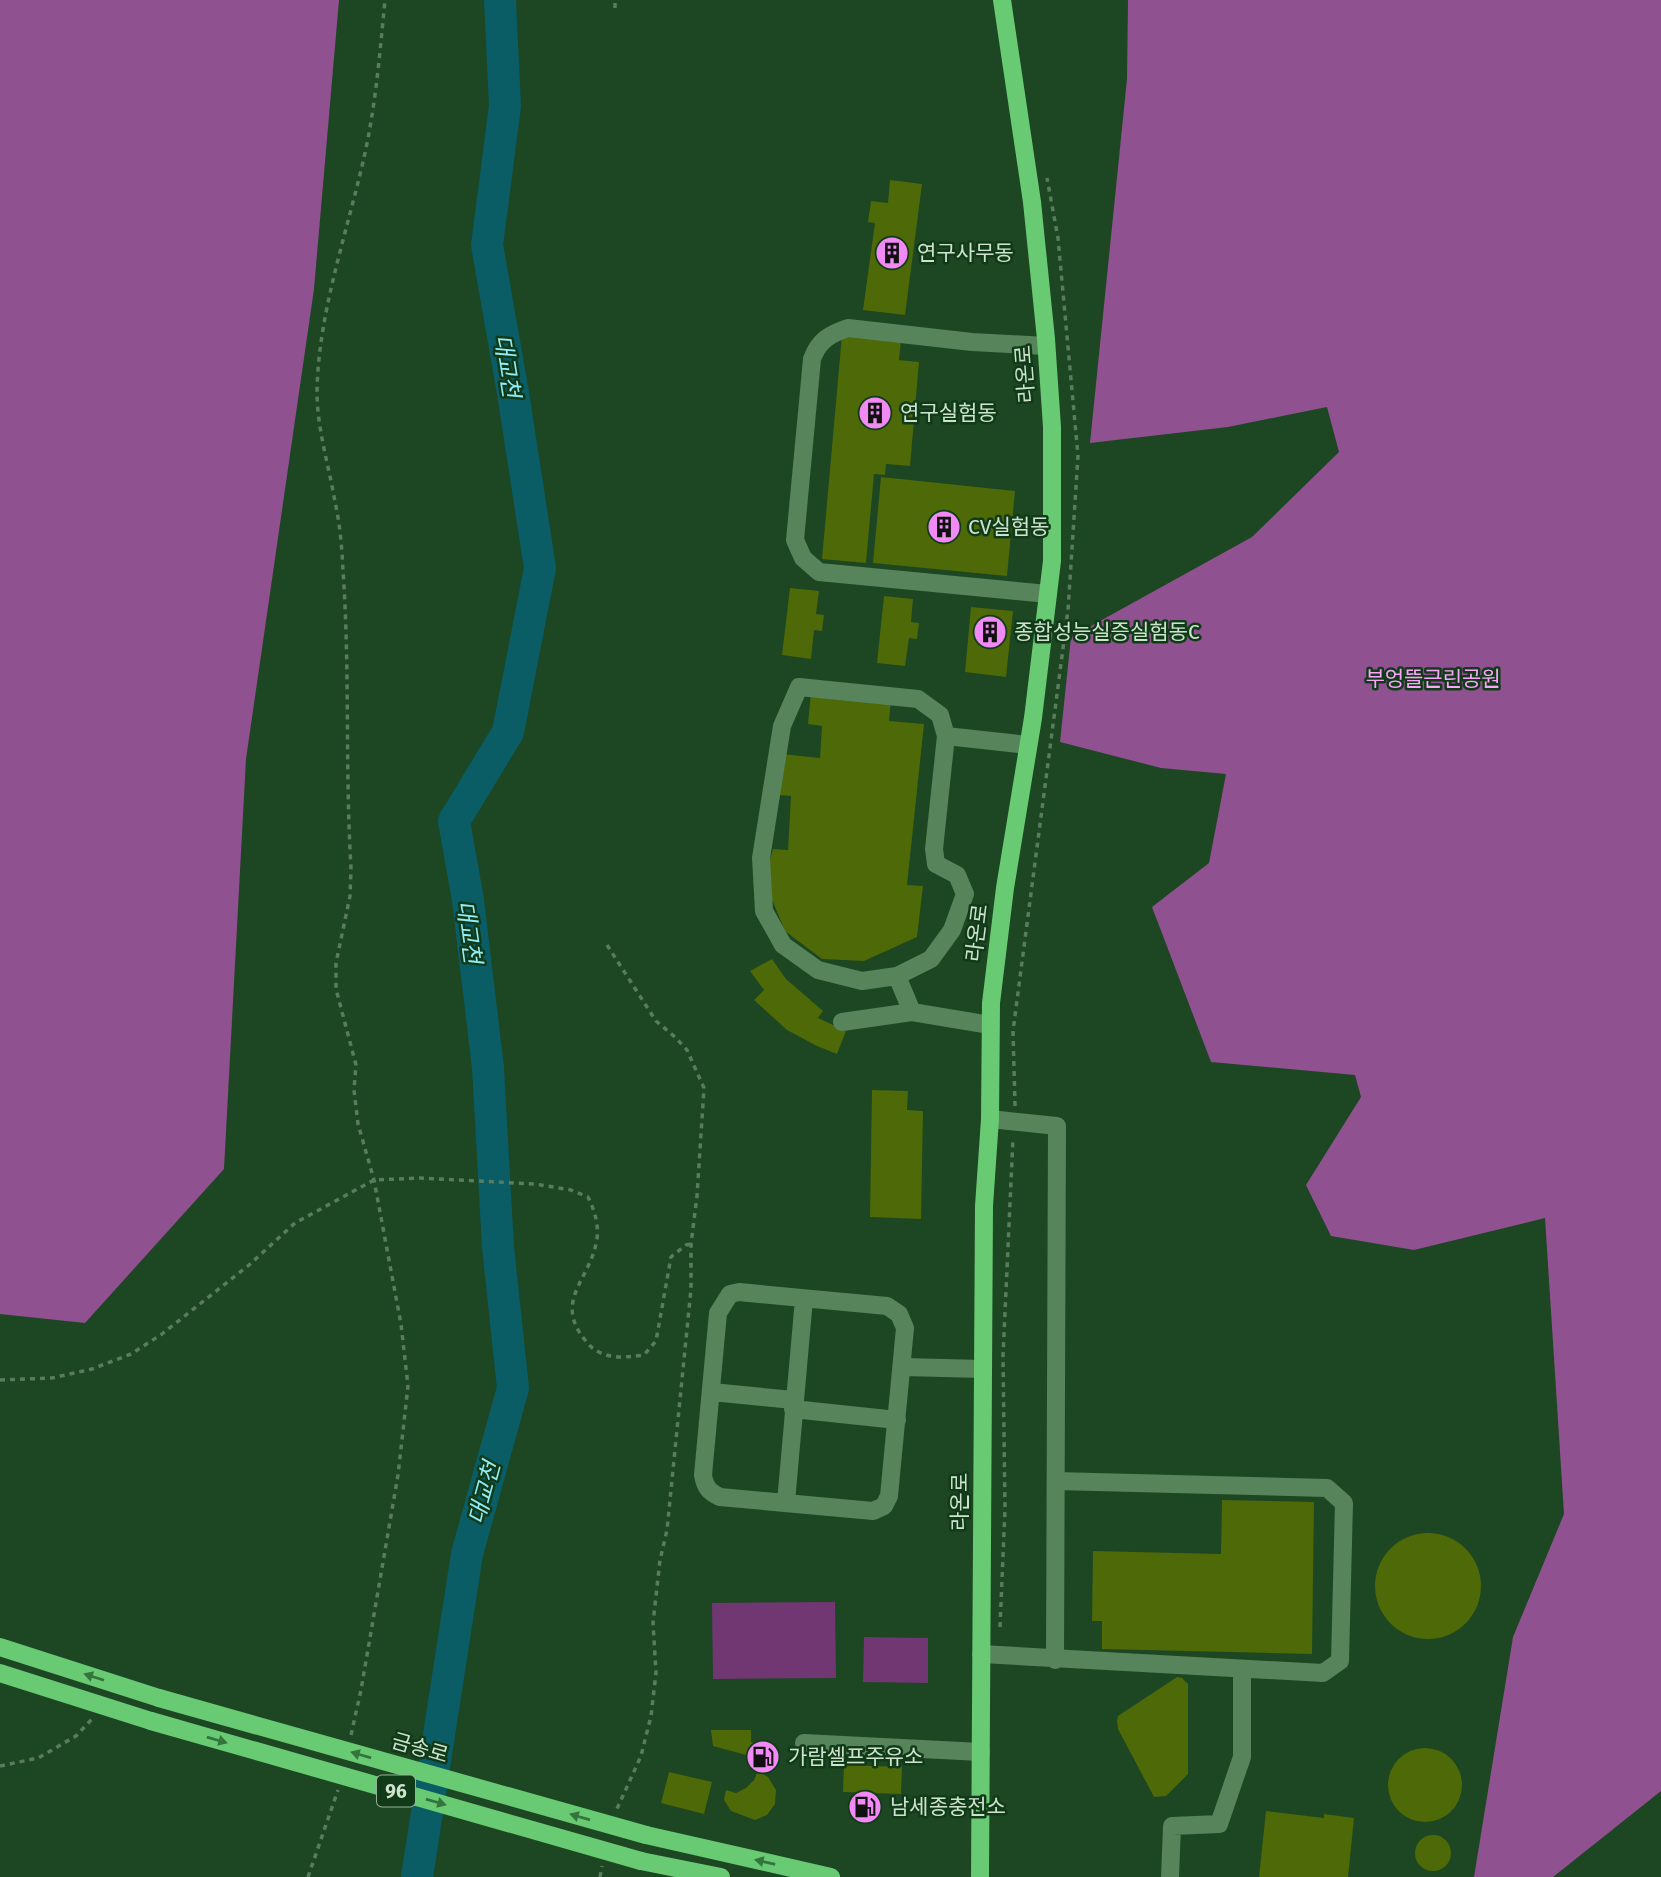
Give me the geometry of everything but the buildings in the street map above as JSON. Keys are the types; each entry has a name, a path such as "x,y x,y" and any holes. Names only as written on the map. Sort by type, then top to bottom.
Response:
{"main road":[{"name":"라온로","path":"980,1877 981,1752 990,1655 984,1370 984,1206 990,1119 990,1025 1005,888 1028,745 1052,561 1052,427 1046,346 1030,190 1002,0"},
{"name":"금송로","path":"0,1647 159,1698 646,1835 831,1877"},
{"name":"96","path":"0,1673 151,1721 641,1860 721,1877"}],"lane":[{"path":"1046,346 972,342 849,328 831,334 817,345 812,359 795,540 803,558 819,572 1048,594"},
{"path":"799,687 918,699 940,715 946,736 934,849 936,864 957,875 965,894 952,930 931,959 897,976 862,981 818,971 783,945 764,911 761,858 782,726 799,687"},
{"path":"946,736 1028,745"},
{"path":"897,976 912,1012"},
{"path":"842,1022 912,1012 990,1025"},
{"path":"990,1119 1057,1126 1055,1660"},
{"path":"739,1292 887,1306 898,1314 905,1328 903,1367 889,1496 884,1506 873,1511 720,1497 705,1486 703,1475 718,1313 730,1294 739,1292"},
{"path":"786,1502 804,1299"},
{"path":"903,1367 984,1370"},
{"path":"712,1392 897,1420"},
{"path":"990,1655 1323,1673 1340,1661 1344,1503 1327,1488 1056,1480"},
{"path":"1170,1877 1172,1826 1219,1824 1242,1757 1242,1669"},
{"path":"804,1743 981,1752"}],"path":[{"path":"349,1741 361,1690 398,1475 408,1386 401,1324 374,1180 358,1124 354,1090 356,1065 336,989 336,963 349,896 351,868 347,640 338,518 321,431 317,393 332,281 360,170 375,96 385,0"},
{"path":"615,0 615,8"},
{"path":"990,1655 1005,1509 1003,1356 1014,1122 1013,1031 1068,610 1078,456 1058,238 1047,173"},
{"path":"607,945 656,1021 687,1050 704,1088 691,1244 691,1289 667,1530 660,1560 653,1623 656,1673 651,1716 641,1756 622,1791 615,1814"},
{"path":"0,1380 52,1378 92,1369 131,1354 162,1334 249,1265 295,1223 374,1180 430,1179 535,1184 588,1196 596,1212 597,1244 576,1291 571,1311 575,1328 593,1351 619,1358 644,1355 656,1340 671,1257 691,1244"},
{"path":"0,1766 38,1758 59,1747 76,1736 102,1705"},
{"path":"308,1877 334,1805 340,1780"},
{"path":"600,1877 603,1861"}],"shaded area":[{"path":"835,1602 836,1678 713,1679 712,1603"},
{"path":"864,1637 928,1638 928,1683 863,1682"}],"green space":[{"path":"0,0 339,0 314,289 246,759 224,1169 85,1323 0,1314"},
{"name":"부엉뜰근린공원","path":"1128,0 1661,0 1661,1791 1553,1877 1474,1877 1513,1637 1564,1514 1545,1218 1414,1250 1331,1236 1306,1185 1361,1097 1355,1075 1211,1062 1152,907 1209,863 1226,774 1161,768 1060,742 1071,637 1252,537 1339,452 1327,407 1228,427 1090,443 1127,79"}],"waterway":[{"name":"대교천","path":"417,1877 467,1554 513,1388 498,1247 488,1068 468,900 454,821 508,732 540,568 487,245 505,106 500,0"}],"place":[{"name":"연구사무동","path":"892,253"},
{"name":"연구실험동","path":"875,413"},
{"name":"CV실험동","path":"944,527"},
{"name":"종합성능실증실험동C","path":"990,632"},
{"name":"가람셀프주유소","path":"763,1757"},
{"name":"남세종충전소","path":"865,1807"}]}
